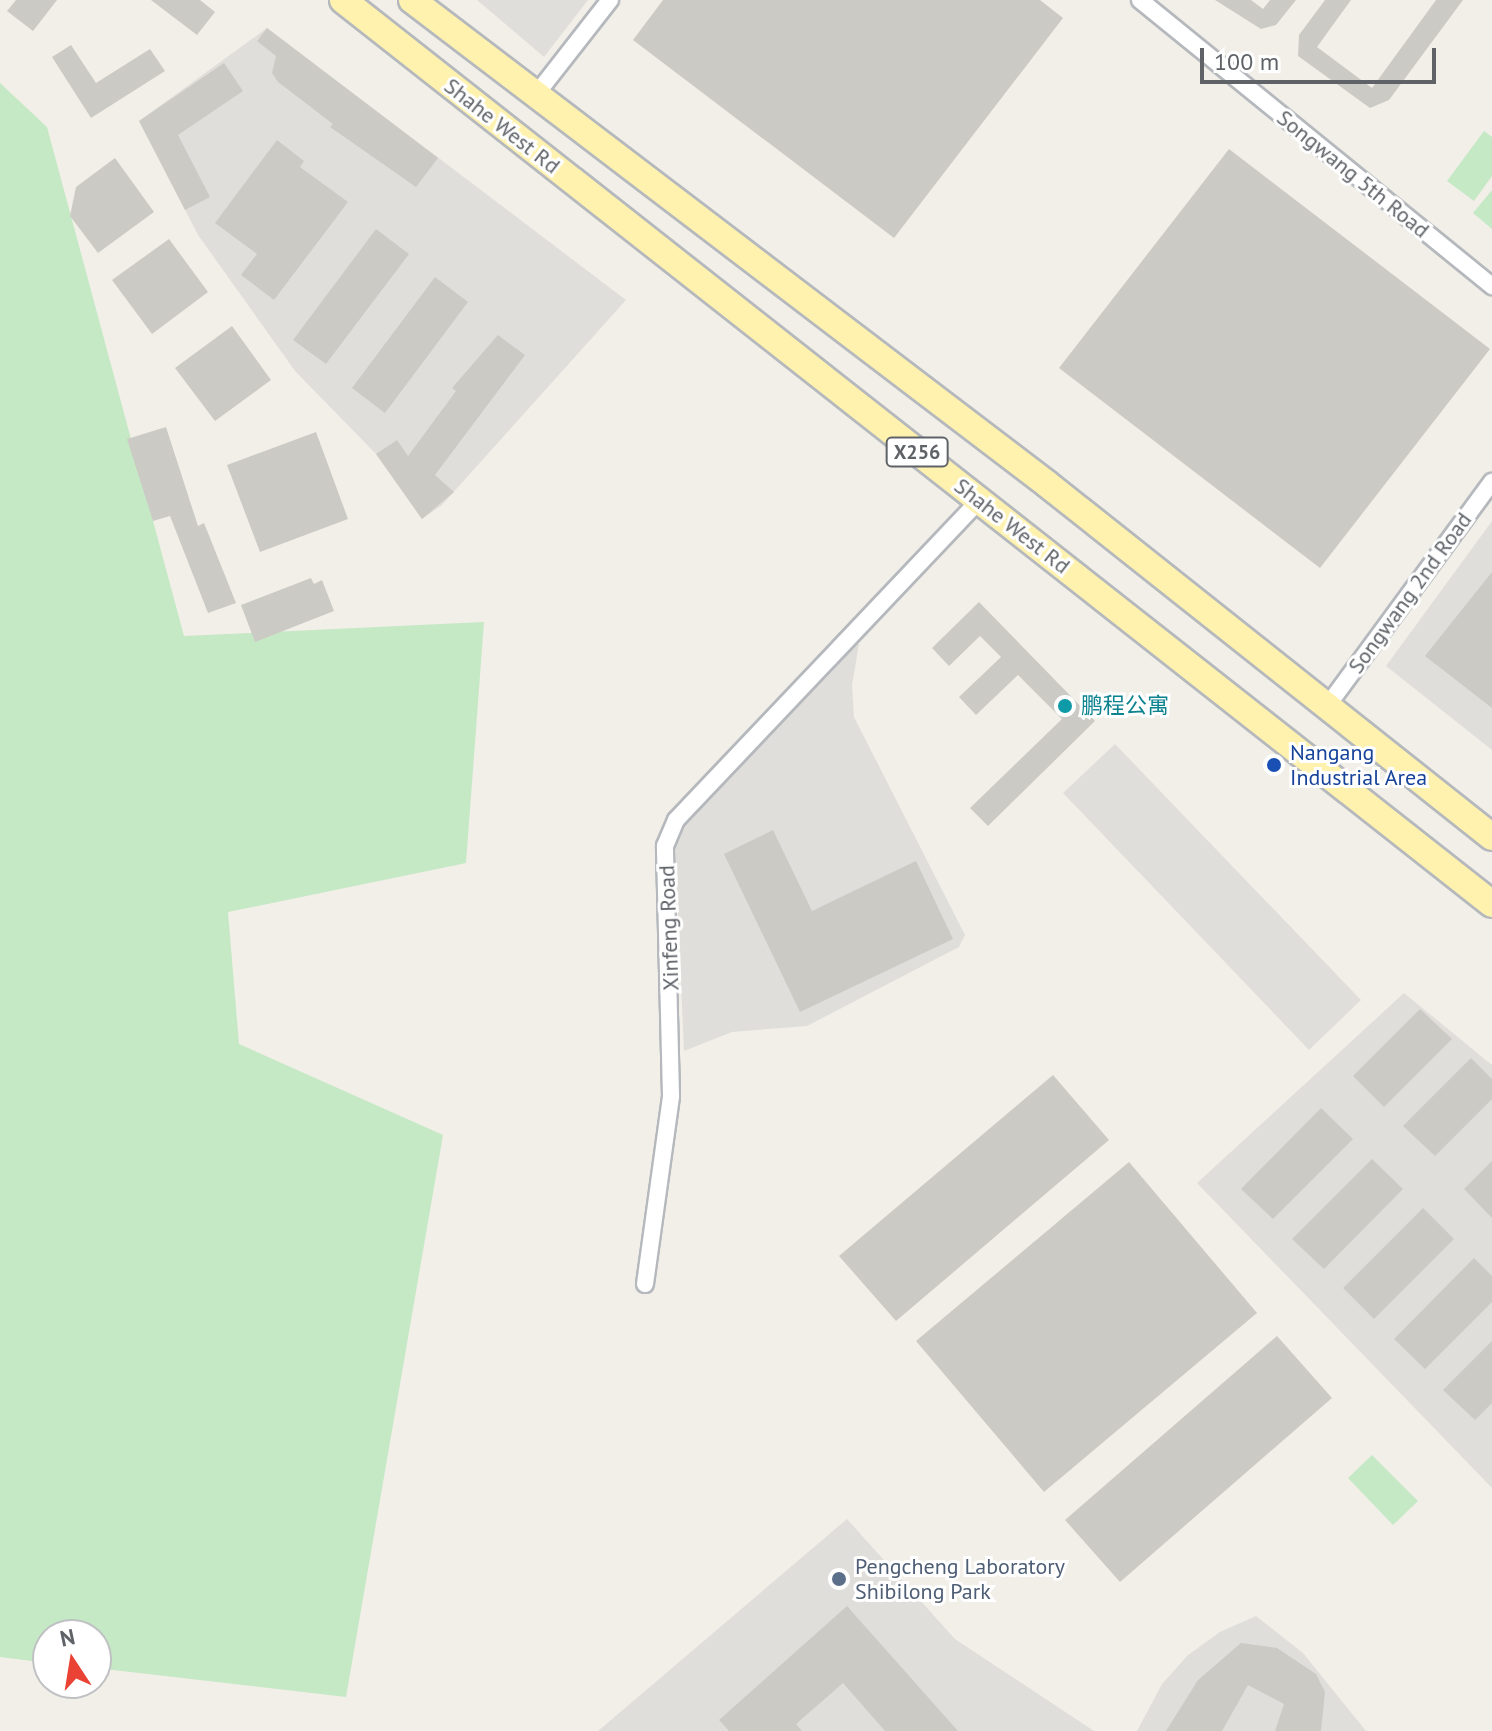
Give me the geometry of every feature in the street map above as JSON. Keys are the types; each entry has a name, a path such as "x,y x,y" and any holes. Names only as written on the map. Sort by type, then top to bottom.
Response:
{"main road":[{"name":"Shahe West Rd","path":"343,0 1492,904"},
{"name":"X256","path":"412,0 538,92 1328,705 1492,837"}],"street":[{"path":"538,92 610,0"},
{"name":"Songwang 5th Road","path":"1140,0 1492,286"},
{"name":"Songwang 2nd Road","path":"1328,705 1492,482"},
{"name":"Xinfeng Road","path":"645,1284 671,1096 665,846 676,820 979,501"}],"shaded area":[{"path":"477,0 588,0 544,57"},
{"path":"267,28 626,300 442,505 422,519 376,454 295,371 198,235 139,121"},
{"path":"1492,521 1492,750 1386,666"},
{"path":"852,641 859,644 852,685 854,717 965,935 959,947 807,1026 732,1032 684,1051 675,849 681,830"},
{"path":"1115,744 1361,1000 1309,1050 1063,793"},
{"path":"1404,993 1492,1065 1492,1488 1197,1183"},
{"name":"Pengcheng Laboratory Shibilong Park","path":"847,1519 955,1639 1094,1731 598,1731"},
{"path":"1256,1616 1303,1653 1366,1731 1137,1731 1162,1684 1188,1655 1220,1632"}],"green space":[{"path":"0,83 47,127 184,636 484,622 466,863 228,912 239,1044 443,1135 346,1697 112,1670 112,1619 32,1619 32,1661 0,1657"},
{"path":"1484,131 1492,137 1492,176 1474,201 1447,181"},
{"path":"1492,190 1492,229 1473,213"},
{"path":"1372,1455 1418,1501 1393,1525 1348,1478"}],"building":[{"path":"16,0 57,0 33,31 7,11"},
{"path":"151,0 200,0 215,12 197,35"},
{"path":"663,0 1040,0 1063,18 894,238 633,40"},
{"path":"1215,0 1251,0 1263,9 1270,0 1296,0 1276,25 1261,29"},
{"path":"1325,0 1351,0 1317,47 1372,88 1436,0 1463,0 1389,100 1370,108 1298,56 1299,35"},
{"path":"267,28 438,158 416,187 330,127 333,124 278,82 272,73 276,56 257,41"},
{"path":"71,45 96,83 150,49 165,71 91,118 52,57"},
{"path":"224,63 243,91 178,135 210,197 185,210 139,121"},
{"path":"277,140 304,161 300,167 348,202 274,300 241,275 257,254 215,223"},
{"path":"1229,149 1490,349 1320,568 1059,368"},
{"path":"115,158 154,212 98,253 70,216 76,187"},
{"path":"376,229 409,254 326,364 293,340"},
{"path":"169,239 208,292 152,334 112,280"},
{"path":"435,277 468,302 385,413 352,388"},
{"path":"232,326 271,380 215,421 175,368"},
{"path":"498,335 525,355 435,475 454,492 422,519 376,454 397,440 408,456 456,391 452,388"},
{"path":"166,427 198,526 204,523 236,603 208,613 170,516 153,521 127,439"},
{"path":"316,432 348,519 260,552 227,465"},
{"path":"1492,572 1492,708 1425,656"},
{"path":"311,578 314,584 322,580 334,611 255,642 241,605"},
{"name":"鹏程公寓","path":"979,602 1095,721 988,826 970,808 1062,719 1018,675 976,715 959,697 1001,657 980,636 949,666 932,648"},
{"path":"773,830 812,911 916,861 953,939 800,1012 724,854"},
{"path":"1420,1009 1452,1039 1384,1107 1353,1076"},
{"path":"1471,1058 1492,1079 1492,1099 1435,1156 1403,1126"},
{"path":"1053,1075 1109,1140 896,1321 839,1256"},
{"path":"1321,1108 1353,1139 1273,1219 1241,1189"},
{"path":"1372,1159 1403,1189 1324,1269 1292,1239"},
{"path":"1492,1161 1492,1218 1464,1189"},
{"path":"1129,1162 1257,1313 1044,1492 916,1341"},
{"path":"1423,1208 1454,1239 1374,1319 1343,1288"},
{"path":"1474,1258 1492,1276 1492,1302 1425,1369 1394,1339"},
{"path":"1277,1336 1332,1398 1120,1582 1065,1520"},
{"path":"1492,1341 1492,1403 1475,1420 1443,1390"},
{"path":"847,1606 958,1731 885,1731 843,1683 796,1724 802,1731 729,1731 719,1720"},
{"path":"1241,1643 1277,1648 1316,1674 1325,1692 1321,1731 1275,1731 1284,1704 1248,1685 1222,1731 1166,1731 1198,1680"}],"place":[{"name":"鹏程公寓","path":"1065,706"},
{"name":"Nangang Industrial Area","path":"1274,765"},
{"name":"Pengcheng Laboratory Shibilong Park","path":"839,1579"}]}
